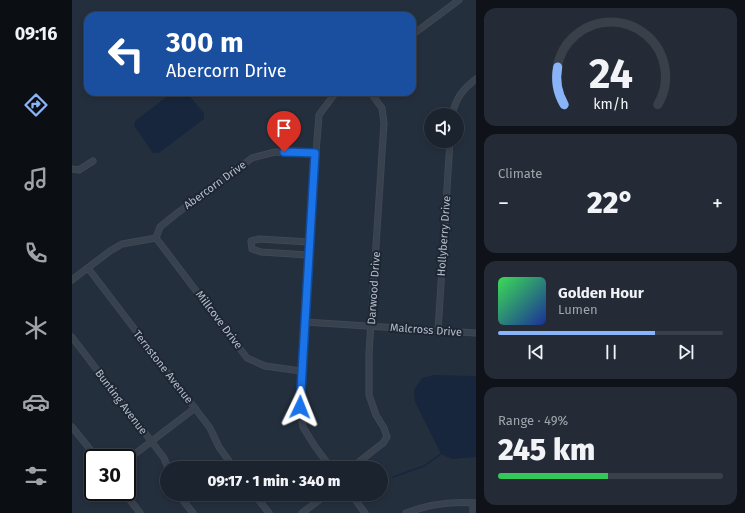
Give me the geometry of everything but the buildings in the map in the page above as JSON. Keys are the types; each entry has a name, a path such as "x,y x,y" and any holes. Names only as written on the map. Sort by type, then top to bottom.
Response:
{"street":[{"path":"416,32 459,0"},
{"path":"454,108 456,101 466,87 476,79"},
{"path":"326,461 303,427 300,407 308,255 319,115 333,96"},
{"name":"Darwood Drive","path":"360,461 383,443 387,437 384,428 376,415 369,395 370,353 384,123 382,108 373,96"},
{"name":"Hollyberry Drive","path":"438,331 450,148"},
{"name":"Abercorn Drive","path":"156,238 160,227 170,218 252,158 275,152 315,153"},
{"path":"72,169 79,170 93,161"},
{"path":"72,280 110,251 122,244 156,238"},
{"name":"Millcove Drive","path":"156,238 248,358 265,366 301,371"},
{"path":"308,255 261,252 252,249 252,241 259,239 309,242"},
{"name":"Ternstone Avenue","path":"88,268 210,428 219,447 229,461"},
{"name":"Malcross Drive","path":"305,322 476,334"},
{"name":"Bunting Avenue","path":"72,337 165,461"},
{"path":"136,453 195,408"},
{"path":"72,427 90,449"},
{"path":"131,501 140,513"},
{"path":"184,501 193,513"},
{"path":"260,501 269,513"},
{"path":"302,513 318,501"},
{"path":"356,501 365,513"},
{"path":"406,513 423,506 435,504 474,503 473,513"}],"water":[{"path":"168,96 189,96 204,113 204,119 159,153 153,153 134,126 135,121"},
{"path":"434,375 476,376 476,457 452,459 441,454 415,402 414,390 422,378"}],"waterway":[{"path":"393,477 424,466 441,454"}],"route":[{"path":"284,152 315,153 300,407"}]}
